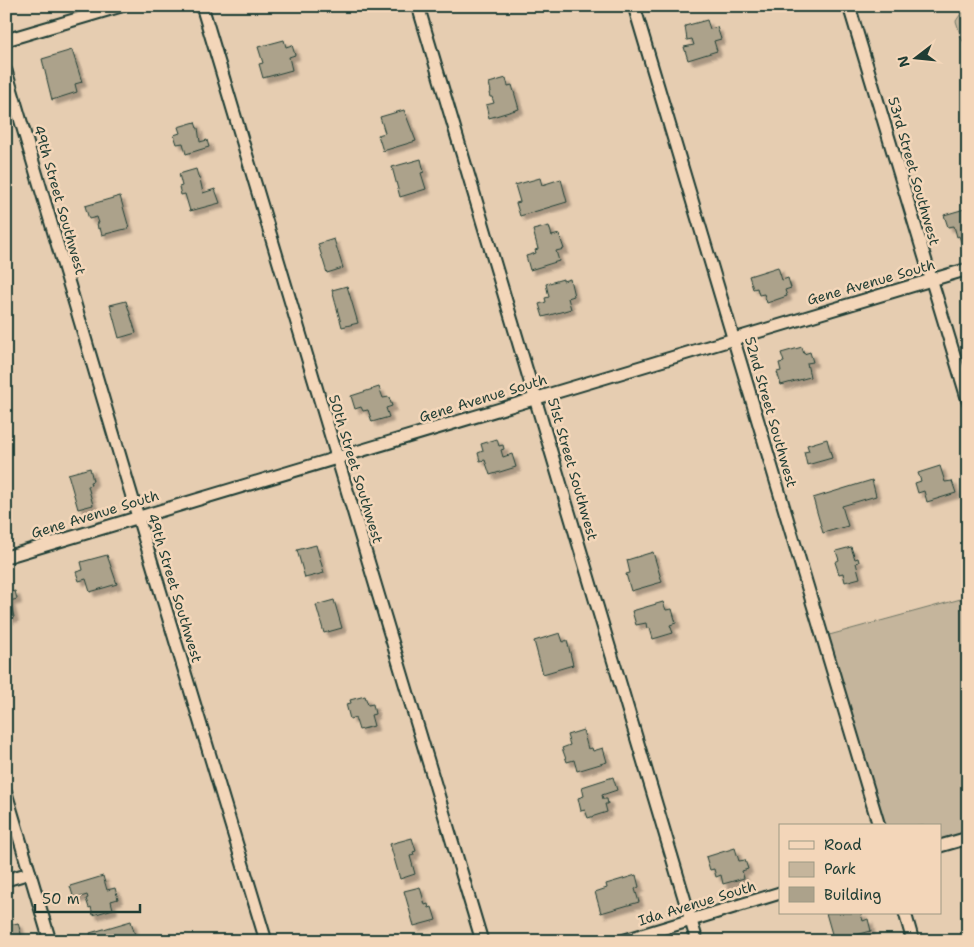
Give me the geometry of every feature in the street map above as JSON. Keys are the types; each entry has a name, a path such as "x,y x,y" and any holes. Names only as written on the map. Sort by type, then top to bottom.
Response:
{"street":[{"path":"6,40 121,6"},
{"name":"50th Street Southwest","path":"202,6 482,941"},
{"name":"51st Street Southwest","path":"418,6 697,941"},
{"name":"52nd Street Southwest","path":"634,6 878,824"},
{"name":"53rd Street Southwest","path":"849,6 968,401"},
{"name":"49th Street Southwest","path":"6,71 266,941"},
{"name":"Gene Avenue South","path":"6,557 968,269"},
{"path":"6,793 50,941"},
{"path":"942,845 968,838"},
{"path":"6,880 30,873"},
{"name":"Ida Avenue South","path":"622,941 779,894"},
{"path":"905,914 913,941"}],"green space":[{"path":"966,6 968,6 968,47 962,40 956,21"},
{"path":"968,597 968,835 942,842 942,824 878,824 822,637"}],"building":[{"path":"707,20 710,29 717,27 721,39 714,41 717,51 688,60 684,47 694,45 692,39 687,40 685,26"},
{"path":"284,40 286,47 292,45 295,55 289,57 292,70 263,78 259,64 263,63 258,47"},
{"path":"72,50 82,82 75,84 77,92 52,100 42,59"},
{"path":"506,78 508,86 512,85 519,109 489,118 486,105 494,103 489,93 491,92 489,83"},
{"path":"404,110 416,141 383,151 378,135 385,133 380,117"},
{"path":"195,122 200,142 207,140 209,147 186,154 183,143 177,144 174,135 180,133 178,127"},
{"path":"421,159 424,172 421,173 426,189 400,197 392,167"},
{"path":"196,169 203,193 215,189 220,203 190,211 185,194 181,195 179,187 182,186 179,174"},
{"path":"540,178 542,185 561,179 567,202 520,216 516,203 520,202 515,185"},
{"path":"120,196 129,228 102,235 100,228 98,229 97,217 89,219 85,206"},
{"path":"968,208 968,243 962,244 959,236 957,237 954,226 948,227 944,215"},
{"path":"549,226 552,236 559,234 564,249 556,251 559,261 530,270 526,256 536,253 535,250 538,249 533,230"},
{"path":"334,239 343,268 327,273 318,244"},
{"path":"778,267 782,280 788,278 791,288 785,290 787,296 767,303 764,294 759,295 757,288 753,289 749,276"},
{"path":"563,279 563,281 570,279 574,296 568,298 571,309 543,317 539,304 546,302 545,298 549,297 546,284"},
{"path":"347,286 358,323 342,327 332,290"},
{"path":"126,301 136,333 119,338 110,305"},
{"path":"802,347 804,354 810,352 813,362 807,363 810,377 781,385 777,372 781,371 779,363 784,362 781,353"},
{"path":"379,387 383,398 389,397 392,406 386,408 389,417 372,422 368,410 363,411 361,407 355,409 351,396"},
{"path":"497,439 499,446 503,445 504,449 501,450 503,457 512,454 516,467 490,475 485,460 480,461 478,453 483,451 481,444"},
{"path":"827,439 832,458 807,465 804,452 809,451 807,445"},
{"path":"940,466 945,482 952,481 956,493 927,502 924,491 918,493 915,483 921,481 918,473"},
{"path":"90,468 93,481 88,486 93,505 78,509 68,474"},
{"path":"872,480 876,496 842,506 848,526 823,533 813,498"},
{"path":"316,545 324,573 305,578 297,550"},
{"path":"851,547 855,559 858,558 859,562 856,563 860,578 845,582 843,573 839,574 835,562 839,560 836,551"},
{"path":"653,552 662,582 631,591 626,574 630,573 627,560"},
{"path":"107,555 117,584 90,592 86,579 79,581 76,572 83,570 81,562"},
{"path":"6,588 7,593 15,591 17,599 10,601 14,617 6,619"},
{"path":"334,600 342,628 324,633 316,605"},
{"path":"663,602 666,610 672,609 676,623 670,625 673,633 653,639 650,628 647,629 646,623 636,625 632,611"},
{"path":"560,633 563,642 567,640 573,665 543,674 534,641"},
{"path":"365,696 368,705 373,704 375,714 371,715 374,726 359,730 355,717 350,719 346,704 351,703 350,700"},
{"path":"583,730 588,749 592,748 593,751 603,748 607,762 577,771 574,760 567,762 562,748 570,745 567,735"},
{"path":"613,777 617,790 602,795 603,799 607,799 608,804 605,804 607,812 588,818 585,810 581,811 578,798 584,796 582,787"},
{"path":"412,838 416,851 413,852 414,855 410,856 415,874 400,879 390,844"},
{"path":"735,848 739,861 745,860 748,869 742,871 744,878 723,884 721,875 716,877 714,869 710,870 706,857"},
{"path":"636,875 639,887 635,889 639,902 601,913 595,892 607,888 606,884"},
{"path":"103,876 107,890 115,888 118,899 111,901 113,909 93,915 86,899 88,898 87,895 74,899 70,886"},
{"path":"420,887 425,905 428,904 429,908 432,907 436,920 414,926 404,891"},
{"path":"826,914 861,914 863,921 868,919 871,931 834,941"},
{"path":"131,921 136,939 131,941 92,941 90,933"},
{"path":"18,923 23,941 6,941 6,926"}]}
